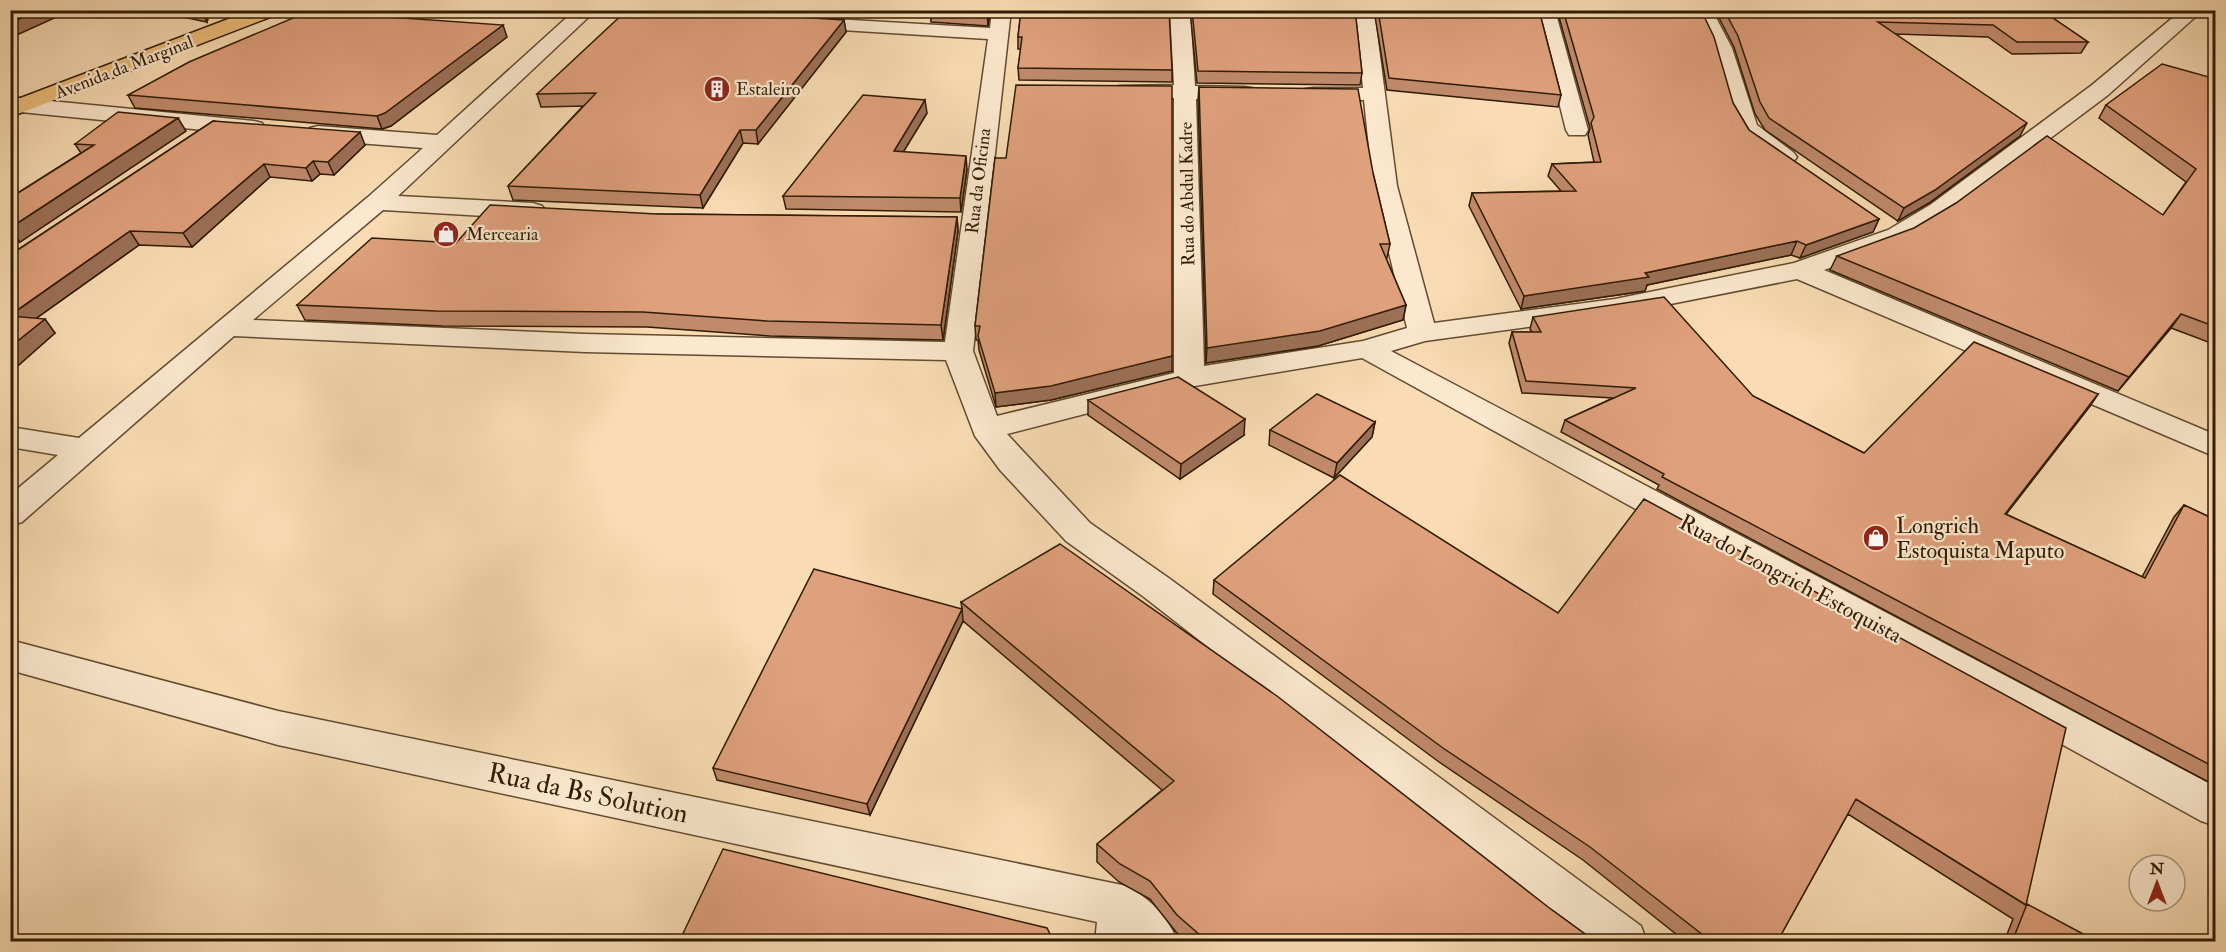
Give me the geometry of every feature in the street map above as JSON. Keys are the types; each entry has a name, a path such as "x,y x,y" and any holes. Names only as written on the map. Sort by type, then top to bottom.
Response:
{"main road":[{"name":"Avenida da Marginal","path":"13,103 227,10"},
{"name":"Avenida da Marginal","path":"13,103 271,10"}],"street":[{"path":"10,514 227,327 377,202 587,10"},
{"name":"Rua do Abdul Kadre","path":"1180,10 1185,92 1189,378"},
{"path":"1364,10 1385,186 1422,333"},
{"path":"1545,10 1577,130"},
{"path":"1702,10 1722,48 1746,126 1754,136 1802,169"},
{"path":"986,429 1189,378 1366,349 1422,333 1615,307 1800,270 1888,228 1939,210 2100,90 2194,10"},
{"path":"784,22 1000,22"},
{"name":"Rua da Oficina","path":"958,351 961,222 1002,89 1000,22"},
{"path":"1105,91 1267,94"},
{"path":"1290,94 1373,94"},
{"path":"13,103 271,129"},
{"path":"187,143 214,125"},
{"path":"294,131 442,142"},
{"path":"377,202 555,212"},
{"path":"1800,270 2216,447"},
{"path":"227,327 585,343 958,351 986,429 1012,462 1078,532 1166,595 1624,942"},
{"name":"Rua do Longrich Estoquista","path":"1366,349 2216,808"},
{"path":"10,437 84,449"},
{"name":"Rua da Bs Solution","path":"10,655 278,728 1120,924 1155,942"}],"building":[{"path":"10,10 39,10 10,23"},
{"path":"312,10 503,25 385,113 377,116 128,95 189,62"},
{"path":"627,10 689,10 844,20 756,130 740,130 700,195 508,186 596,93 537,94"},
{"path":"1021,10 1169,10 1172,70 1018,68 1022,37 1018,37"},
{"path":"1192,10 1355,10 1362,73 1198,71"},
{"path":"1378,10 1539,10 1561,95 1389,78"},
{"path":"1563,10 1701,10 1714,37 1733,103 1749,130 1879,219 1806,245 1797,241 1645,273 1649,277 1524,296 1472,193 1576,191 1552,164 1601,162 1591,123 1594,117"},
{"path":"1724,10 2041,10 2088,42 2017,42 1993,25 1878,22 2027,123 1935,190 1904,208 1769,118 1760,102 1738,36"},
{"path":"2162,64 2216,79 2216,327 2181,314 2129,377 1837,256 1914,228 1956,203 2047,136 2163,215 2196,169 2106,105"},
{"path":"1016,85 1172,86 1172,356 1051,386 995,393 978,336 980,326 975,326 995,158 1006,158"},
{"path":"1199,87 1358,89 1373,173 1390,244 1380,244 1406,305 1320,331 1207,348"},
{"path":"863,95 925,100 894,151 966,156 960,198 783,196"},
{"path":"118,112 178,118 10,228 10,198 94,145 75,144"},
{"path":"213,121 360,132 328,162 313,161 306,168 264,164 183,233 130,231 10,315 10,255"},
{"path":"490,205 657,214 957,217 941,325 767,321 643,312 436,311 297,305 372,238 456,243"},
{"path":"1664,297 1753,396 1864,453 1974,342 2098,394 2005,514 2145,578 2184,505 2216,520 2216,768 1662,477 1664,474 1565,420 1636,388 1526,381 1512,332 1541,332 1533,317"},
{"path":"10,316 45,319 10,347"},
{"path":"1178,377 1245,419 1181,464 1088,400"},
{"path":"1317,394 1375,422 1337,463 1270,430"},
{"path":"1340,475 1558,613 1644,499 2066,728 2026,905 1856,799 1777,942 1712,942 1590,847 1443,748 1214,580"},
{"path":"1060,544 1277,696 1596,942 1208,942 1177,915 1150,881 1120,864 1097,844 1174,781 961,602"},
{"path":"814,569 962,609 867,804 713,768"},
{"path":"723,849 1047,928 1054,942 679,942"},
{"path":"2027,904 2098,942 2012,942"}],"place":[{"name":"Estaleiro","path":"717,89"},
{"name":"Mercearia","path":"446,234"},
{"name":"Longrich Estoquista Maputo","path":"1876,538"}]}
